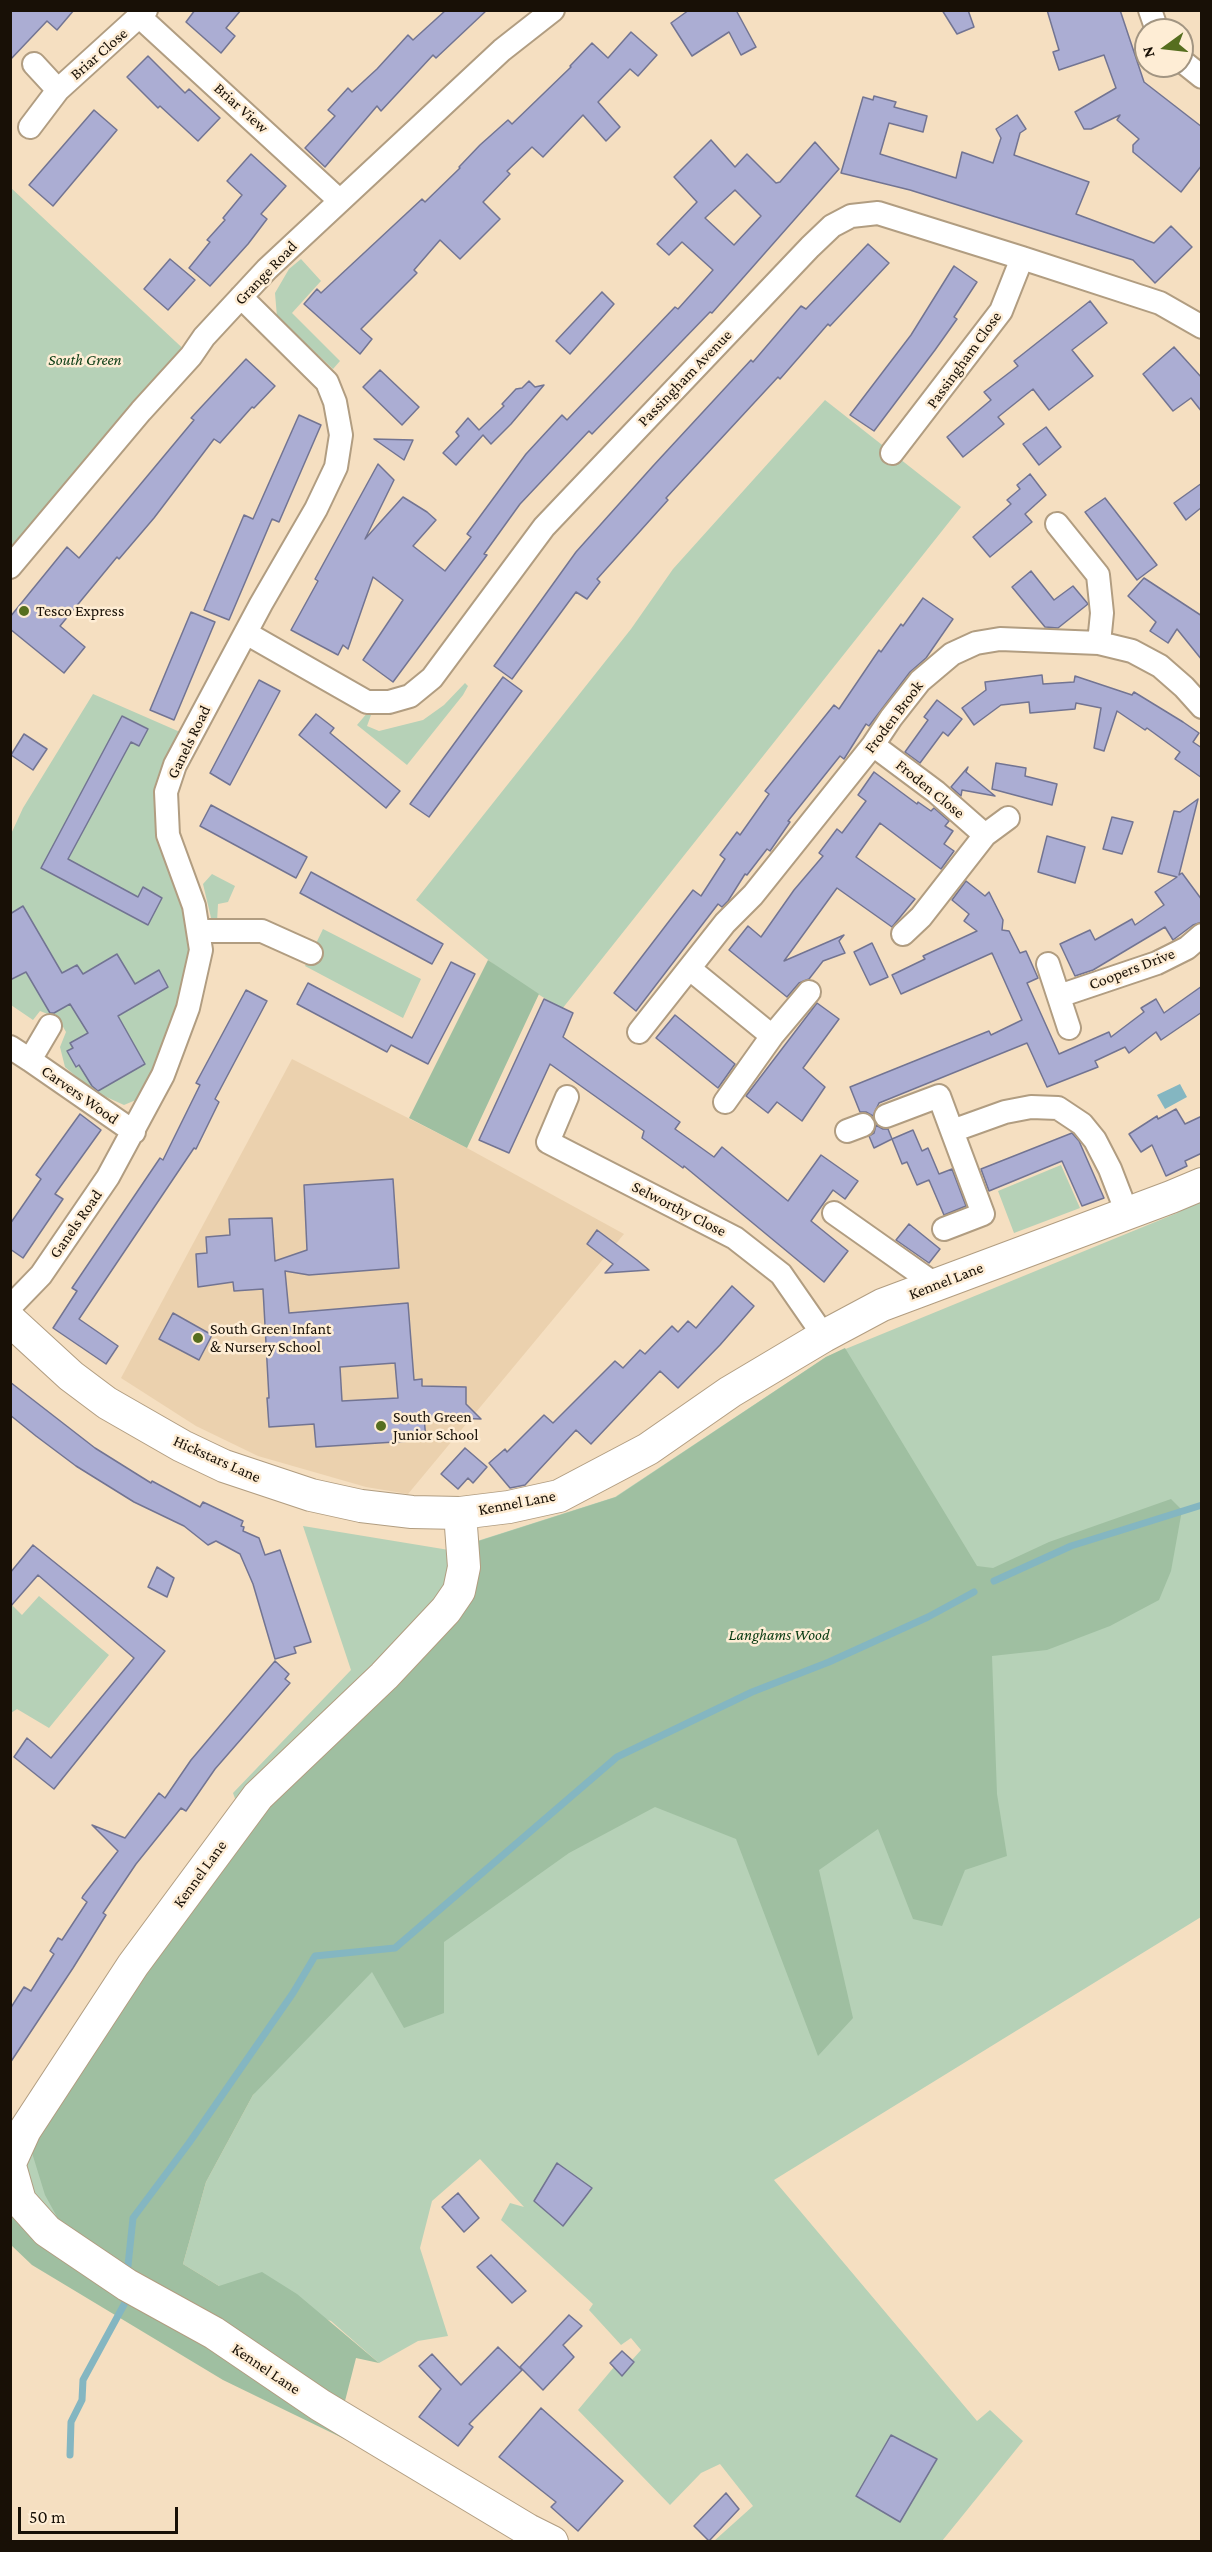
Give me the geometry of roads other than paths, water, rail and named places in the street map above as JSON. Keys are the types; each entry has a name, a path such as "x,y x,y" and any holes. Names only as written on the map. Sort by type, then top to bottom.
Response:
{"street":[{"name":"Grange Road","path":"10,567 141,411 241,297 339,200 502,50 553,10"},
{"name":"Briar View","path":"143,14 339,200"},
{"name":"Briar Close","path":"30,127 58,90 143,14"},
{"name":"Briar Close","path":"34,64 58,90"},
{"name":"Passingham Avenue","path":"246,633 367,702 389,702 410,696 432,678 544,527 832,226 851,216 878,213 1022,258 1160,303 1202,327"},
{"name":"Passingham Close","path":"892,453 1001,311 1022,258"},
{"name":"Ganels Road","path":"10,1307 41,1275 108,1178 163,1075 188,1008 201,950 200,931 194,906 168,836 166,792 175,765 316,509 336,467 340,435 336,402 327,382 241,297"},
{"path":"1057,524 1098,575 1102,613 1099,643"},
{"name":"Froden Brook","path":"639,1032 725,923 753,895 873,745 920,681 952,654 976,643 1000,639 1099,643 1132,651 1160,666 1202,707"},
{"name":"Froden Close","path":"873,745 936,792 985,835"},
{"path":"903,934 921,917 985,835 1008,818"},
{"path":"200,931 262,931 311,953"},
{"name":"Coopers Drive","path":"1059,996 1157,963 1187,948 1202,935"},
{"path":"1048,963 1069,1029"},
{"path":"690,969 772,1036"},
{"path":"725,1102 772,1036 809,992"},
{"name":"Carvers Wood","path":"50,1026 30,1060 134,1132"},
{"path":"10,1047 30,1060"},
{"path":"886,1116 939,1096 983,1214 944,1229"},
{"name":"Selworthy Close","path":"567,1097 548,1142 735,1238 781,1274 824,1336"},
{"path":"952,1131 1005,1112 1031,1107 1058,1107 1082,1124 1095,1140 1110,1169 1127,1213"},
{"name":"Kennel Lane","path":"552,2541 528,2530 320,2405 213,2333 127,2285 47,2231 20,2201 10,2165 25,2130 133,1965 258,1796 384,1676 446,1610 459,1591 465,1567 460,1513 509,1507 559,1496 648,1449 730,1392 824,1336 882,1305 1202,1184"},
{"path":"834,1213 936,1285"},
{"name":"Hickstars Lane","path":"10,1320 62,1369 107,1403 182,1446 224,1466 311,1495 361,1506 412,1512 460,1513"}],"water":[{"path":"1180,1084 1187,1097 1165,1109 1157,1095"}],"waterway":[{"path":"994,1581 1071,1546 1202,1505"},
{"path":"127,2275 133,2218 189,2143 293,1993 315,1956 395,1948 617,1757 752,1692 829,1662 928,1617 974,1592"},
{"path":"70,2455 71,2422 82,2400 83,2380 126,2301 126,2295"}],"place":[{"name":"Tesco Express","path":"24,611"},
{"name":"South Green Infant & Nursery School","path":"198,1338"},
{"name":"South Green Junior School","path":"381,1426"}],"park label":[{"name":"South Green","path":"85,360"},
{"name":"Langhams Wood","path":"779,1635"}]}
